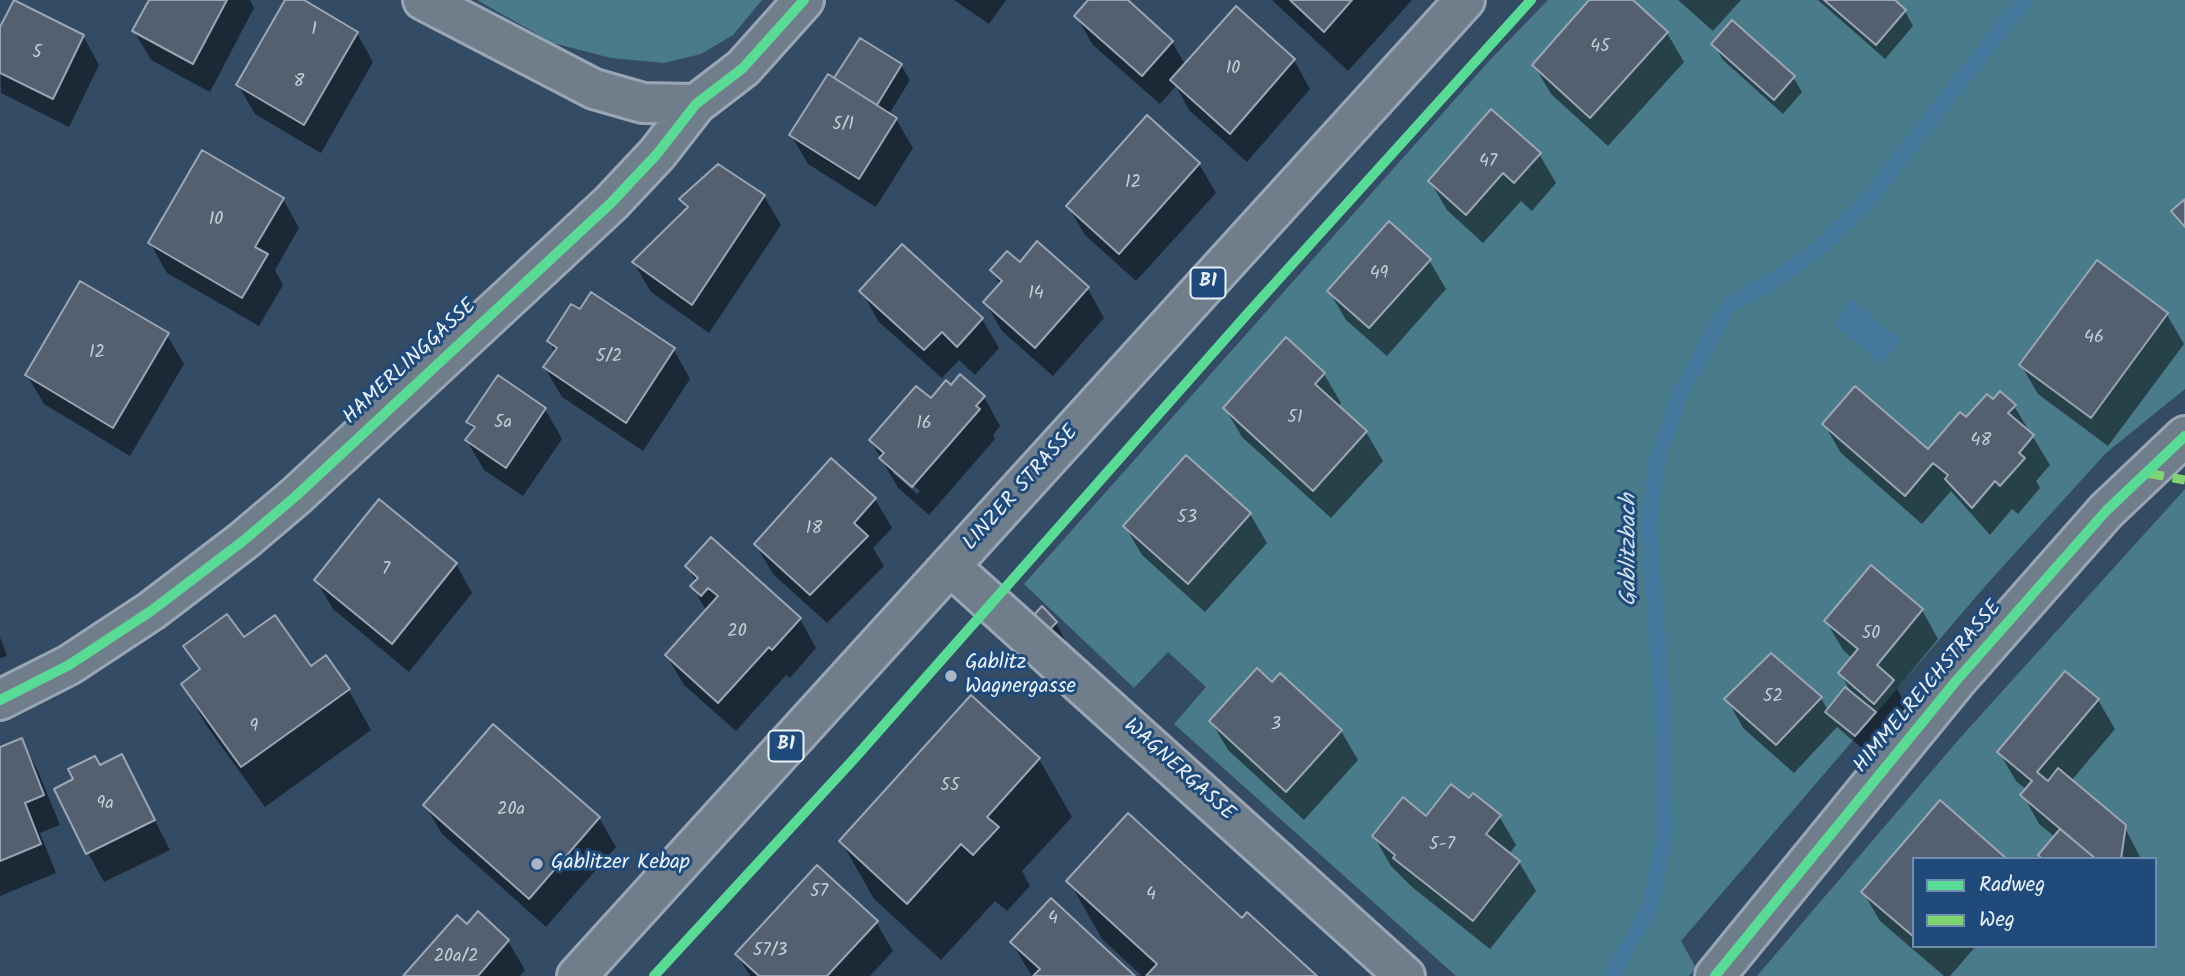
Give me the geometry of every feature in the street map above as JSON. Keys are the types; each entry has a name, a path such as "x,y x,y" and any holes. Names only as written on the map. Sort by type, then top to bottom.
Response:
{"street":[{"path":"423,0 540,64 594,89 643,103 696,104"},
{"name":"HAMERLINGGASSE","path":"0,700 69,665 151,611 265,523 611,203 657,154 696,104 743,68 804,0"},
{"name":"LINZER STRASSE","path":"577,976 1465,0"},
{"name":"HIMMELREICHSTRASSE","path":"1715,976 1956,681 2106,511 2185,436"},
{"name":"WAGNERGASSE","path":"951,567 1405,976"}],"shaded area":[{"path":"477,0 762,0 733,35 701,54 664,63 611,58 553,43"},
{"path":"1548,0 2185,0 2185,389 2106,453 1987,584 1681,941 1696,968 1689,976 1456,976 1174,724 1206,687 1168,652 1134,688 1024,584 1490,60"},
{"path":"1852,300 1901,341 1882,364 1833,323"},
{"path":"2185,489 2185,976 1757,976 1960,738"}],"building":[{"path":"14,0 84,35 53,99 0,73 0,27"},
{"path":"149,0 227,0 193,64 132,31"},
{"path":"285,0 304,0 358,32 304,125 236,85"},
{"path":"1088,0 1128,0 1173,41 1142,76 1074,16"},
{"path":"1290,0 1352,0 1324,32"},
{"path":"1589,0 1633,0 1668,32 1590,118 1532,65"},
{"path":"1824,0 1895,0 1906,10 1876,45"},
{"path":"1236,6 1295,59 1230,134 1170,80"},
{"path":"1732,20 1795,76 1774,100 1711,44"},
{"path":"860,38 902,64 877,105 834,78"},
{"path":"828,74 897,118 859,179 789,135"},
{"path":"1491,109 1541,153 1514,183 1503,173 1466,215 1428,181"},
{"path":"1147,115 1200,163 1119,254 1066,206"},
{"path":"202,150 284,198 255,247 268,254 242,298 148,243"},
{"path":"718,164 765,195 692,305 632,262 688,207 679,199"},
{"path":"2185,199 2185,227 2171,211"},
{"path":"1389,221 1431,259 1369,328 1327,291"},
{"path":"1037,241 1089,287 1035,348 983,302 1002,281 990,270 1007,251 1020,262"},
{"path":"902,244 983,318 957,347 942,332 924,350 859,291"},
{"path":"2097,260 2168,313 2091,418 2019,365"},
{"path":"80,281 169,333 113,428 25,375"},
{"path":"591,292 675,348 626,423 543,367 557,348 547,341 571,304 580,309"},
{"path":"1286,337 1325,373 1315,384 1367,431 1313,491 1223,408"},
{"path":"960,374 985,396 976,406 980,409 912,487 879,458 884,453 869,440 916,386 931,398 946,380 951,385"},
{"path":"498,375 546,408 506,468 465,440 475,427 466,422"},
{"path":"1855,386 1928,449 1960,412 1966,417 1987,394 1993,399 2000,391 2016,405 2008,413 2034,435 2019,453 2025,458 2000,486 1995,481 1972,508 1945,479 1948,475 1933,463 1905,496 1822,424"},
{"path":"1186,455 1251,513 1188,584 1123,526"},
{"path":"831,458 876,498 854,523 868,536 810,595 754,544"},
{"path":"379,499 457,563 392,644 314,580"},
{"path":"711,537 801,618 772,650 769,647 718,703 665,655 718,596 708,588 701,596 690,586 698,578 685,566"},
{"path":"1871,565 1923,609 1877,665 1894,680 1874,704 1838,673 1858,649 1824,621"},
{"path":"1042,606 1057,622 1048,631 1033,616"},
{"path":"227,614 244,637 275,615 311,666 326,655 350,689 241,767 181,684 200,669 183,646"},
{"path":"1771,653 1822,697 1776,745 1724,699"},
{"path":"1257,668 1272,682 1280,673 1342,730 1286,792 1209,721"},
{"path":"2065,671 2099,699 2037,772 2048,781 2058,768 2126,825 2121,857 2094,857 2020,795 2032,781 1997,752"},
{"path":"1845,687 1876,712 1855,736 1825,712"},
{"path":"971,695 1040,758 987,817 999,827 973,855 961,844 907,904 839,841"},
{"path":"493,724 600,817 529,899 423,805"},
{"path":"22,738 44,795 25,803 41,844 0,861 0,747"},
{"path":"122,754 155,820 86,854 54,789 73,779 68,769 95,756 100,765"},
{"path":"1451,784 1469,798 1473,793 1501,815 1486,834 1520,861 1473,921 1393,858 1395,855 1372,836 1403,797 1426,816"},
{"path":"1940,800 2005,857 1912,857 1912,935 1861,892"},
{"path":"1128,813 1242,918 1247,912 1317,976 1146,976 1157,964 1066,881"},
{"path":"2060,829 2094,857 2040,857 2038,855"},
{"path":"817,865 878,921 827,976 759,976 735,954"},
{"path":"1051,898 1135,976 1033,976 1040,969 1010,942"},
{"path":"478,911 509,940 478,976 403,976 457,915 467,924"}],"waterway":[{"name":"Gablitzbach","path":"1612,976 1651,904 1665,833 1662,701 1649,525 1656,464 1680,393 1730,304 1778,278 1822,246 1862,207 2024,0"}],"marked path":[{"path":"2146,473 2185,480"}],"cycle path":[{"path":"0,700 69,665 151,611 243,541 296,496 611,203 657,154 696,104 743,68 804,0"},
{"path":"654,976 853,760 1249,312 1531,0"},
{"path":"1715,976 1956,681 2106,511 2185,436"}],"place":[{"name":"Gablitz Wagnergasse","path":"951,676"},
{"name":"Gablitzer Kebap","path":"537,864"}]}
